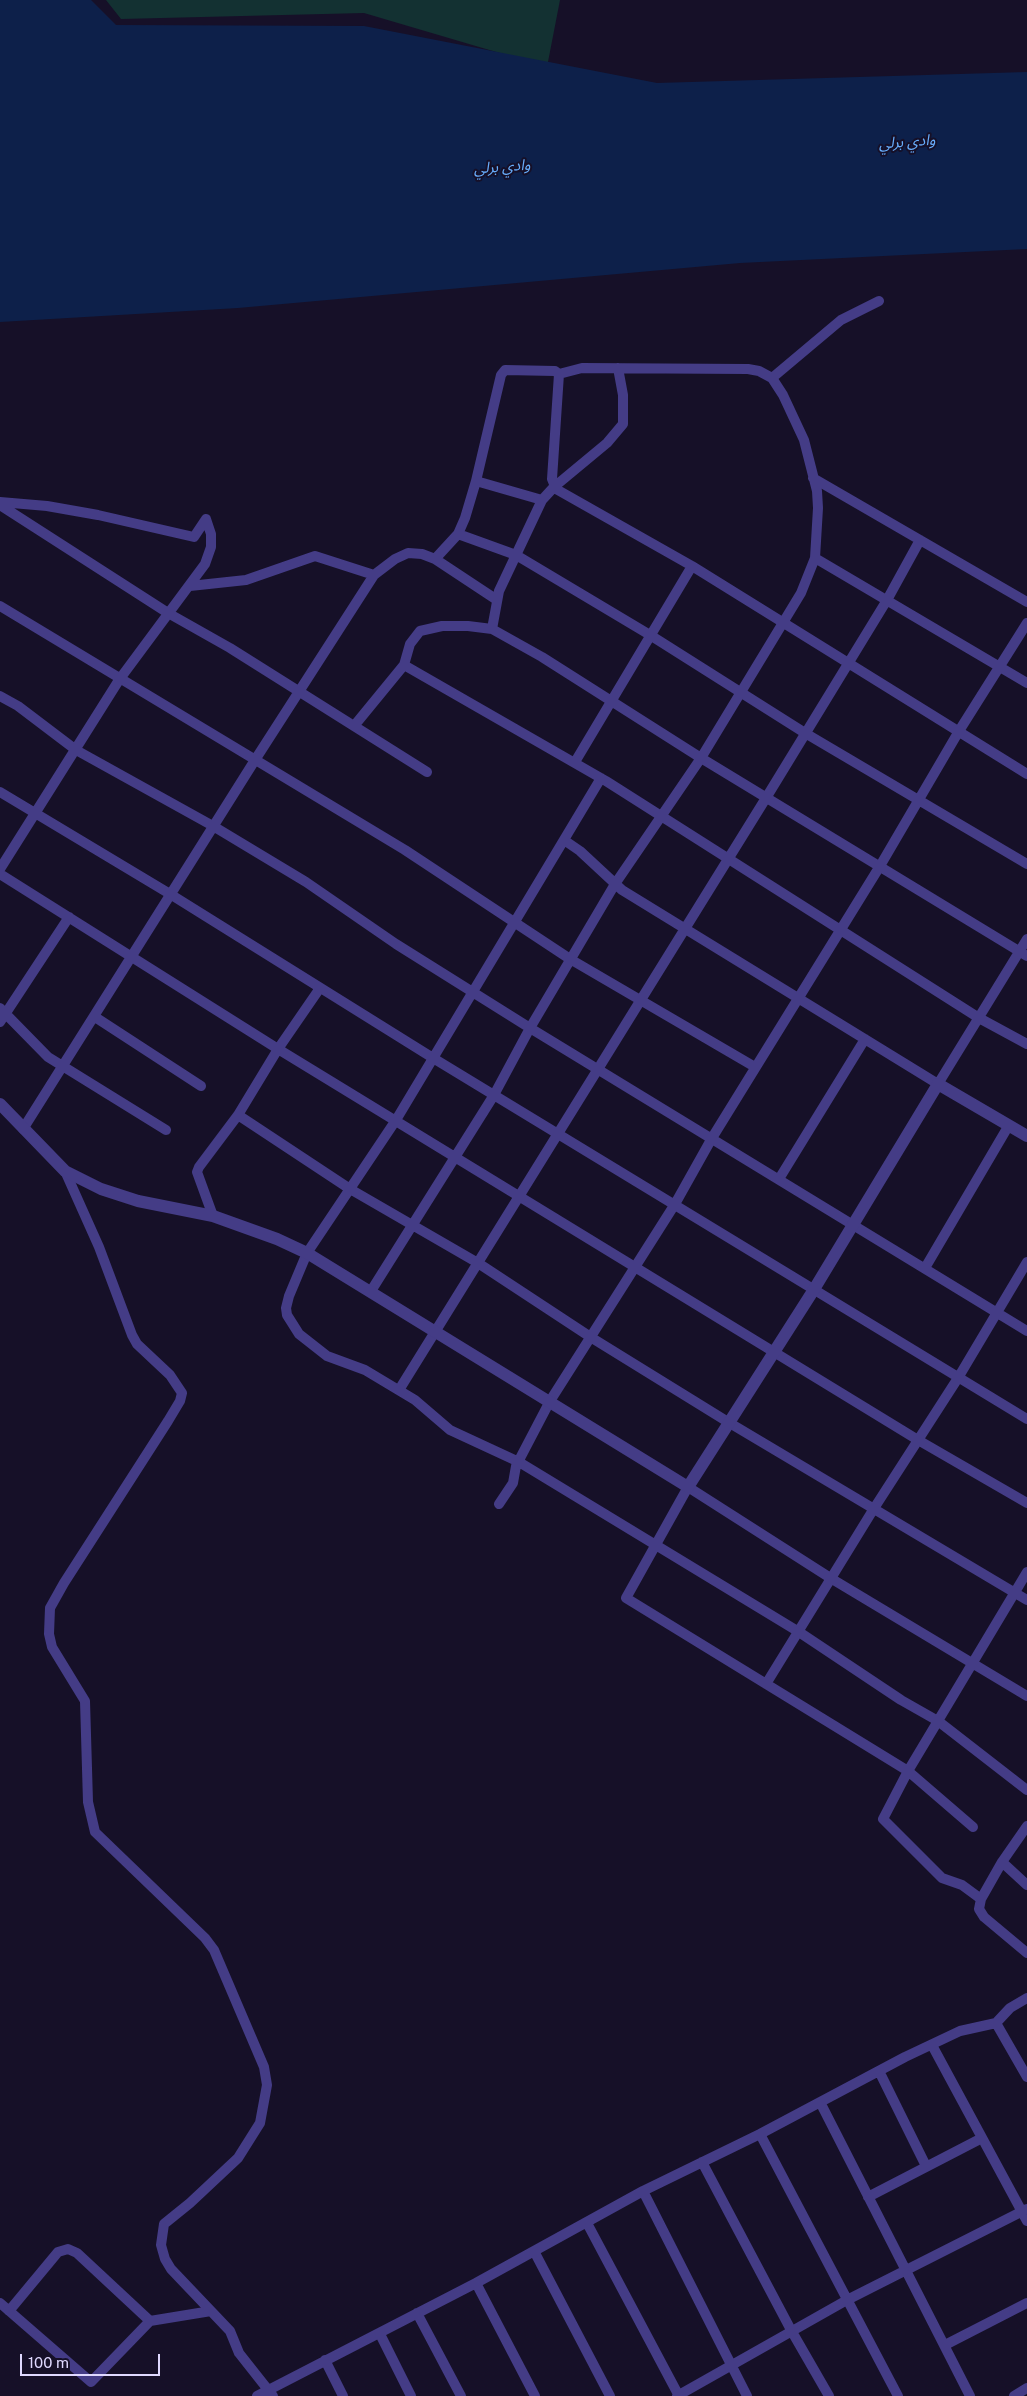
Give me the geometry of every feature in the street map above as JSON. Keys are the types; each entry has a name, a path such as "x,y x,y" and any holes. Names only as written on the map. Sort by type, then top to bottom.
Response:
{"street":[{"path":"772,378 841,320 879,301"},
{"path":"372,1291 494,1095 530,1028 614,884 662,818 701,758 801,593 815,558 818,508 804,440 783,395 772,378 759,371 748,369 582,368 559,374 556,371 505,370 502,373 476,481 458,534 435,559"},
{"path":"492,629 496,600 542,500 554,487 607,443 623,424 623,395 618,368"},
{"path":"559,374 552,479 554,487 692,566 1027,774"},
{"path":"813,478 1027,602"},
{"path":"476,481 542,500"},
{"path":"0,503 47,506 98,515 194,537 206,519 211,534 211,547 205,564 119,680 0,869"},
{"path":"0,503 168,613 230,648 427,772"},
{"path":"458,534 516,555 650,635 740,694 1027,864"},
{"path":"399,1390 766,798 887,600 920,540"},
{"path":"23,1129 96,1017 170,894 374,575 395,559 408,554 422,554 435,559 496,600"},
{"path":"190,586 246,580 316,556 374,575"},
{"path":"815,558 1001,666 1027,684"},
{"path":"575,762 692,566"},
{"path":"1,609 404,850 570,959 755,1067"},
{"path":"499,1504 513,1482 516,1466 550,1401 592,1338 755,1067 920,802 959,731 1027,623"},
{"path":"354,726 404,665 410,644 420,631 442,626 468,626 492,629 542,657 701,758 1023,954"},
{"path":"404,665 575,762 979,1018 1027,1044"},
{"path":"0,696 18,706 76,750 213,826 306,882 396,944 530,1028 599,1068 1027,1330"},
{"path":"601,778 472,990 396,1120 307,1253 294,1281 286,1308 290,1321 299,1334 327,1356 366,1370 415,1400 450,1430 519,1462 799,1632 901,1700 938,1721 1027,1790"},
{"path":"0,792 170,894 433,1058 1027,1419"},
{"path":"564,840 580,851 614,884 684,929 1027,1136"},
{"path":"0,874 519,1196 918,1440 1027,1503"},
{"path":"69,917 2,1015 32,1043 64,1067 166,1130"},
{"path":"973,1827 908,1771 626,1598 688,1487 813,1290 979,1018 1023,954 1027,939"},
{"path":"213,1216 197,1172 201,1163 238,1115 278,1048 320,988"},
{"path":"96,1017 201,1086"},
{"path":"779,1179 865,1039"},
{"path":"0,1104 65,1171 100,1189 138,1201 213,1216 268,1235 307,1253 550,1401 832,1579 1027,1696"},
{"path":"238,1115 350,1189 478,1263 592,1338 728,1422 1027,1600"},
{"path":"925,1268 1009,1125"},
{"path":"65,1171 98,1247 132,1335 137,1344 170,1375 182,1393 180,1401 168,1421 64,1583 50,1608 48,1625 52,1647 85,1701 88,1802 94,1832 205,1938 214,1950 264,2067 267,2085 260,2123 238,2158 205,2190 164,2224 161,2232 161,2245 165,2259 171,2269 230,2331 243,2359 271,2393"},
{"path":"766,1684 873,1510 958,1378 1027,1262"},
{"path":"981,1899 962,1886 942,1878 883,1820 908,1771 1027,1572"},
{"path":"1027,1826 1002,1862 981,1899 980,1909 984,1917 1027,1953"},
{"path":"1002,1862 1027,1885"},
{"path":"257,2396 271,2393 325,2360 380,2334 643,2192 760,2134 879,2071 960,2031 996,2023 1010,2008 1027,1998"},
{"path":"996,2023 1027,2077"},
{"path":"932,2045 982,2138 1024,2210 1027,2221"},
{"path":"879,2071 926,2166"},
{"path":"820,2102 946,2345 970,2396"},
{"path":"760,2134 898,2396"},
{"path":"868,2197 982,2138"},
{"path":"702,2162 791,2330 830,2396"},
{"path":"643,2192 747,2396"},
{"path":"587,2223 678,2396 791,2330 1024,2210"},
{"path":"9,2311 58,2252 68,2249 77,2253 150,2320"},
{"path":"534,2251 610,2396"},
{"path":"476,2283 535,2396"},
{"path":"0,2303 91,2382 150,2320 211,2311"},
{"path":"946,2345 1027,2303"},
{"path":"417,2313 461,2396"},
{"path":"380,2334 411,2396"},
{"path":"325,2360 343,2396"},
{"path":"1014,2396 1027,2388"}],"green space":[{"path":"106,0 560,0 547,67 364,13 121,19"}],"water":[{"name":"وادي برلي","path":"0,0 91,0 116,25 364,26 657,83 1027,72 1027,249 740,263 238,308 0,322"}]}
